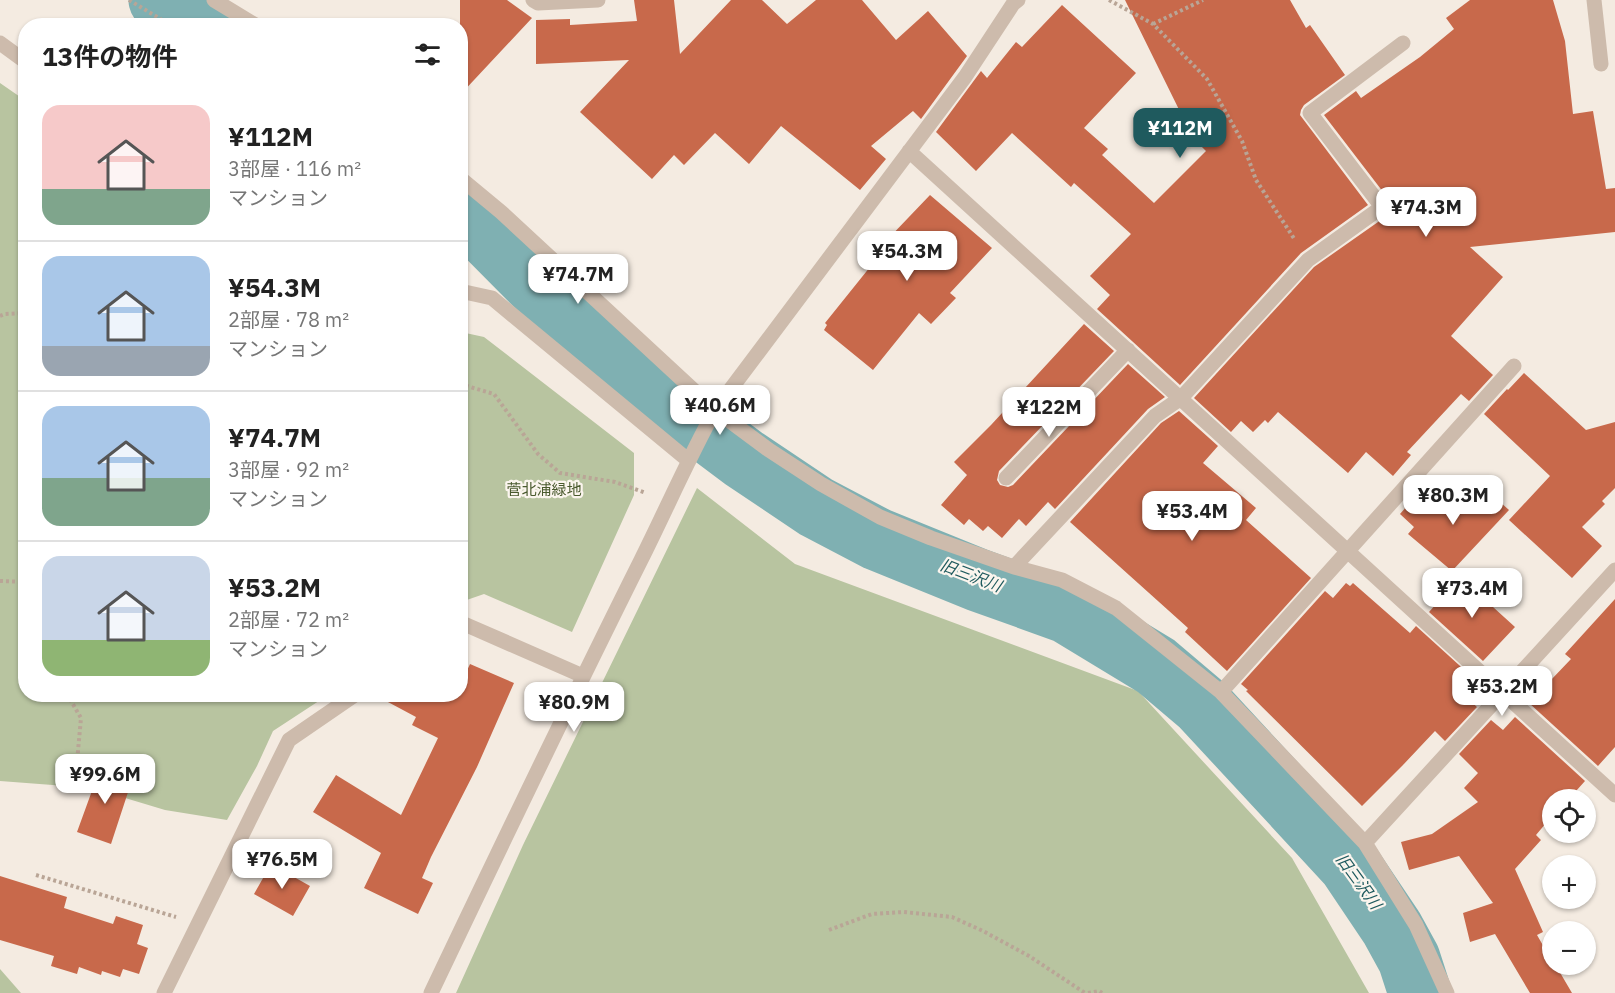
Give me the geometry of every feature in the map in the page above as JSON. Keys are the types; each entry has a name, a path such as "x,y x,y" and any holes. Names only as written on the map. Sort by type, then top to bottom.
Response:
{"street":[{"path":"214,0 244,18"},
{"path":"533,0 538,3 598,0"},
{"path":"431,993 695,446 715,410 965,77 1013,4 1018,0"},
{"path":"1594,0 1600,64"},
{"path":"1014,567 1155,416 1181,398 1308,260 1382,207 1310,113 1403,42"},
{"path":"0,43 18,56"},
{"path":"909,151 1615,795"},
{"path":"468,185 501,212 715,410 770,450 821,484 880,517 931,538 1014,567 1062,580 1116,608 1221,692 1365,843 1416,925 1447,993"},
{"path":"468,293 492,298 689,461"},
{"path":"1006,478 1128,350"},
{"path":"1221,692 1514,366"},
{"path":"1365,843 1615,570"},
{"path":"468,626 583,676"},
{"path":"164,993 289,740 344,702"}],"path":[{"path":"129,0 159,18"},
{"path":"1109,0 1153,24 1207,79 1242,141 1256,180 1308,260"},
{"path":"1153,24 1203,0"},
{"path":"0,316 18,313"},
{"path":"468,386 494,394 537,454 560,473 615,482 670,499"},
{"path":"0,582 18,582"},
{"path":"72,702 81,718 75,784"},
{"path":"36,875 197,923"},
{"path":"829,930 872,914 904,912 952,917 1029,956 1087,993 1099,991 1102,993"}],"green space":[{"path":"0,83 18,95 18,702 317,702 273,731 257,766 227,820 165,810 92,788 0,781"},
{"name":"菅北浦緑地","path":"468,334 484,337 634,453 634,495 572,632 484,594 468,600"},
{"path":"697,488 795,564 1138,691 1292,858 1369,993 456,993 523,845"},
{"path":"0,969 21,993 0,993"}],"building":[{"path":"460,0 507,0 532,18 468,86 468,18 460,18"},
{"path":"634,0 674,0 680,54 731,0 762,0 787,24 816,0 862,0 896,40 928,11 967,56 921,119 913,111 871,146 886,159 860,190 781,126 749,164 715,133 684,165 674,155 652,179 580,112 629,60 536,64 536,20 570,19 570,25 637,21"},
{"path":"1125,0 1290,0 1306,28 1310,25 1345,75 1304,105 1300,115 1368,205 1301,253 1180,385 1097,309 1110,295 1090,276 1131,234 1074,183 1071,187 1012,133 976,171 936,132 981,71 987,78 1016,42 1022,47 1062,5 1136,73 1084,128 1108,149 1102,155 1154,203 1206,151 1193,138"},
{"path":"1470,0 1553,0 1565,41 1573,114 1593,111 1606,189 1615,188 1615,232 1470,247 1503,277 1451,336 1493,375 1469,401 1461,394 1407,452 1411,455 1393,476 1366,452 1348,473 1278,412 1268,423 1265,420 1253,432 1241,421 1231,432 1194,398 1314,267 1388,215 1391,210 1390,201 1324,115 1356,91 1361,98 1420,57 1454,29 1446,18"},
{"path":"930,195 992,248 950,293 956,298 931,324 919,313 873,370 824,330 827,325 825,323 870,267 865,263"},
{"path":"1084,324 1114,351 999,471 997,480 1000,485 1008,487 1013,485 1128,364 1165,397 1148,409 1055,509 1048,502 1026,526 1019,519 1002,538 988,526 983,531 969,519 964,525 941,505 967,475 954,462"},
{"path":"1524,373 1586,430 1615,422 1615,488 1602,501 1605,504 1582,527 1602,546 1572,578 1509,520 1550,476 1484,414"},
{"path":"1179,411 1218,446 1203,463 1256,508 1246,520 1311,578 1227,671 1185,632 1188,628 1070,522 1161,423"},
{"path":"1482,486 1509,510 1452,571 1408,534 1414,527 1400,514 1420,491 1453,520"},
{"path":"1460,577 1515,627 1483,661 1429,612"},
{"path":"1346,583 1350,586 1353,583 1410,633 1416,626 1470,675 1457,689 1477,707 1445,741 1435,731 1362,806 1241,684 1325,591 1333,598"},
{"path":"1615,599 1615,747 1598,766 1529,703 1571,659 1565,654"},
{"path":"470,664 514,683 477,767 422,878 433,883 418,914 364,888 381,853 313,812 336,775 401,815 438,738 412,725 416,717 388,702 468,702"},
{"path":"1515,717 1585,781 1578,789 1542,789 1542,828 1536,835 1541,840 1515,869 1542,930 1542,932 1537,935 1542,944 1542,975 1561,975 1572,993 1530,993 1495,934 1470,942 1463,913 1493,903 1459,856 1409,870 1401,842 1432,834 1478,802 1464,788 1478,773 1459,754 1491,720 1503,730"},
{"path":"101,766 133,777 111,844 77,832"},
{"path":"271,864 310,886 293,916 254,894"},
{"path":"0,876 67,897 64,908 113,924 116,916 143,925 137,944 148,948 139,974 123,969 120,977 102,971 101,975 79,967 77,974 51,966 54,956 0,940"}],"waterway":[{"name":"旧三沢川","path":"160,0 189,18"},
{"name":"旧三沢川","path":"468,220 487,235 607,356 743,458 816,507 877,539 978,580 1067,612 1156,666 1202,705 1349,864 1392,928 1409,959 1420,993"}]}
